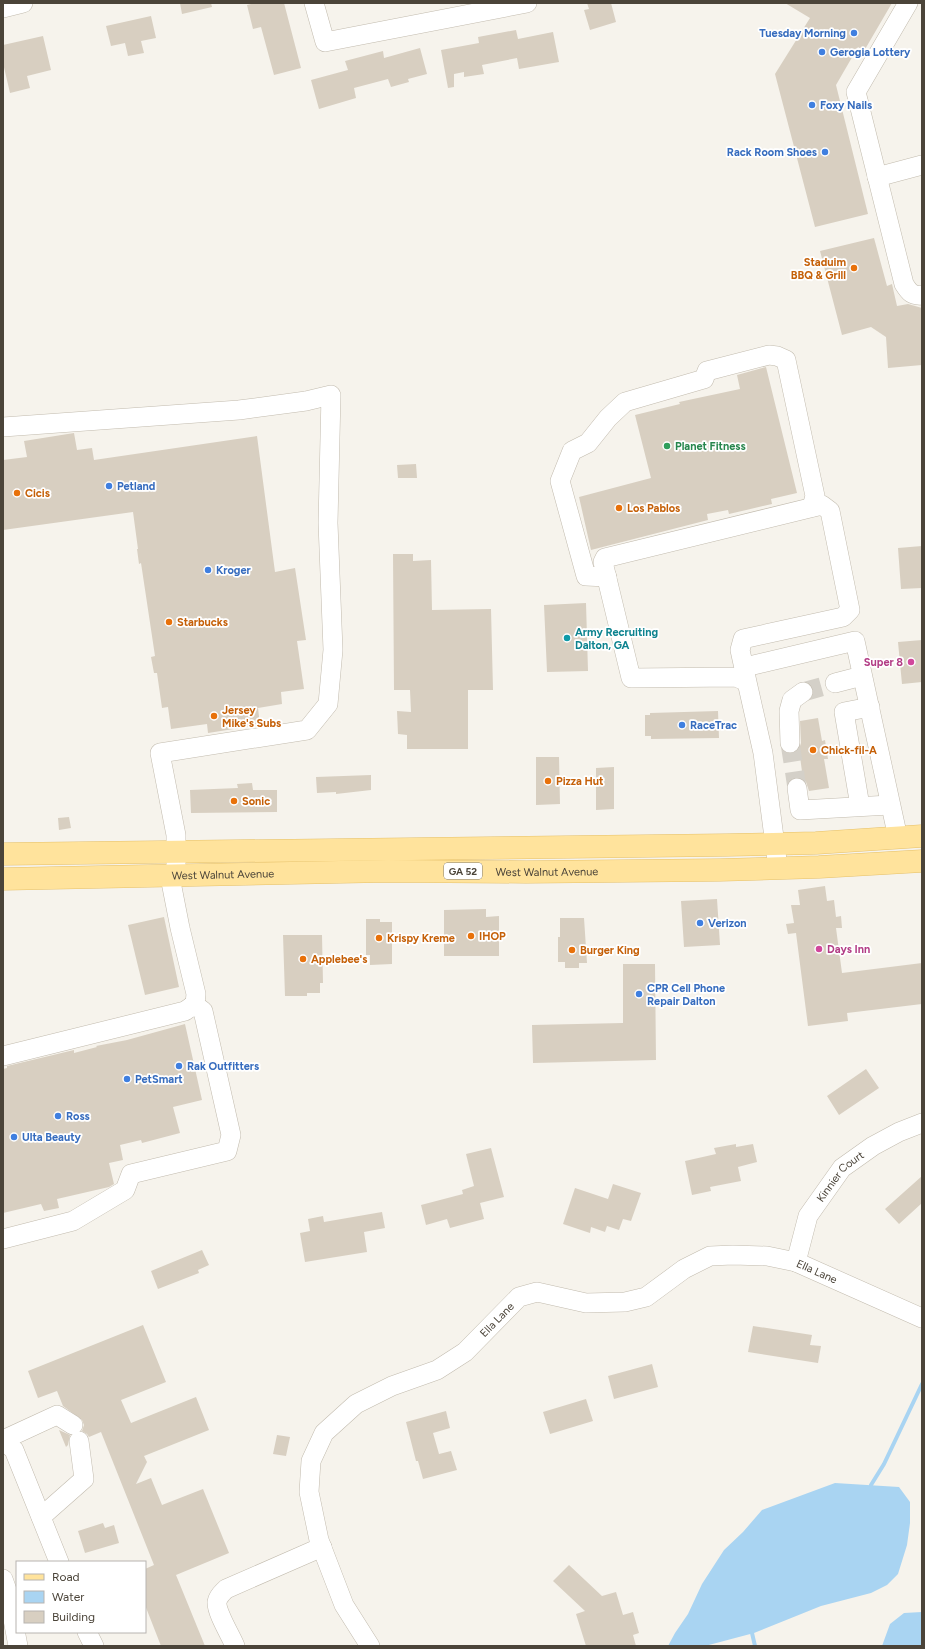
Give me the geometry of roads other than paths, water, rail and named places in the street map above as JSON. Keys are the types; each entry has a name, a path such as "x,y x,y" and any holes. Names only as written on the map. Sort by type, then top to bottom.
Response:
{"main road":[{"name":"GA 52","path":"3,854 774,844 922,836"},
{"name":"West Walnut Avenue","path":"3,879 388,871 526,872 819,868 922,861"}],"street":[{"path":"3,8 23,3"},
{"path":"314,3 325,42 527,3"},
{"path":"908,3 856,92 904,284 910,293 915,296 922,295"},
{"path":"877,177 922,165"},
{"path":"607,577 586,576 560,481 572,451 588,443 608,418 625,402 704,380 707,371 769,355 778,356 786,360 815,496 812,507"},
{"path":"3,427 239,410 306,401 331,395 328,523 333,650 328,704 307,730 160,753 176,835 176,852 171,882 180,928 196,994 195,1004 184,1011 3,1056"},
{"path":"778,868 763,753 746,674 740,650 743,639 843,617 850,610 830,510 822,505 812,507 605,558 603,562 631,678 736,677 746,674 855,641 898,838"},
{"path":"835,683 862,676"},
{"path":"790,743 789,711 792,700 803,692"},
{"path":"860,806 844,712 870,707"},
{"path":"796,788 800,810 890,805"},
{"path":"3,1239 73,1221 125,1190 131,1174 227,1150 231,1135 203,1011 192,1006"},
{"name":"Kinnier Court","path":"796,1262 808,1216 842,1168 873,1146 899,1132 922,1123"},
{"name":"Ella Lane","path":"370,1646 344,1605 322,1547 309,1492 311,1461 324,1433 356,1404 392,1386 437,1370 465,1352 519,1297 537,1292 586,1303 624,1302 646,1297 684,1269 710,1256 733,1254 767,1256 796,1262 922,1318"},
{"path":"41,1517 84,1479 76,1433 57,1415 3,1440 14,1450 58,1561"},
{"path":"236,1646 220,1612 217,1603 219,1596 226,1589 322,1547"},
{"path":"3,1579 8,1593 18,1646"},
{"path":"88,1633 94,1646"}],"water":[{"path":"835,1483 899,1487 910,1502 910,1523 907,1545 898,1574 887,1585 871,1593 821,1606 754,1633 705,1646 668,1646 688,1614 702,1584 724,1550 743,1532 762,1510"},
{"path":"922,1612 922,1646 882,1646 890,1624 904,1613"}],"waterway":[{"path":"871,1485 884,1464 922,1384"},
{"path":"752,1633 755,1646"}],"tunnel":[{"path":"803,692 835,683"},
{"path":"790,743 797,788"}],"place":[{"name":"Tuesday Morning","path":"854,33"},
{"name":"Gerogia Lottery","path":"822,52"},
{"name":"Foxy Nails","path":"812,105"},
{"name":"Rack Room Shoes","path":"825,152"},
{"name":"Staduim BBQ & Grill","path":"854,268"},
{"name":"Planet Fitness","path":"667,446"},
{"name":"Petland","path":"109,486"},
{"name":"Cicis","path":"17,493"},
{"name":"Los Pablos","path":"619,508"},
{"name":"Kroger","path":"208,570"},
{"name":"Starbucks","path":"169,622"},
{"name":"Army Recruiting Dalton, GA","path":"567,638"},
{"name":"Super 8","path":"911,662"},
{"name":"Jersey Mike's Subs","path":"214,716"},
{"name":"RaceTrac","path":"682,725"},
{"name":"Chick-fil-A","path":"813,750"},
{"name":"Pizza Hut","path":"548,781"},
{"name":"Sonic","path":"234,801"},
{"name":"Verizon","path":"700,923"},
{"name":"IHOP","path":"471,936"},
{"name":"Krispy Kreme","path":"379,938"},
{"name":"Days Inn","path":"819,949"},
{"name":"Burger King","path":"572,950"},
{"name":"Applebee's","path":"303,959"},
{"name":"CPR Cell Phone Repair Dalton","path":"639,994"},
{"name":"Rak Outfitters","path":"179,1066"},
{"name":"PetSmart","path":"127,1079"},
{"name":"Ross","path":"58,1116"},
{"name":"Ulta Beauty","path":"14,1137"}]}
